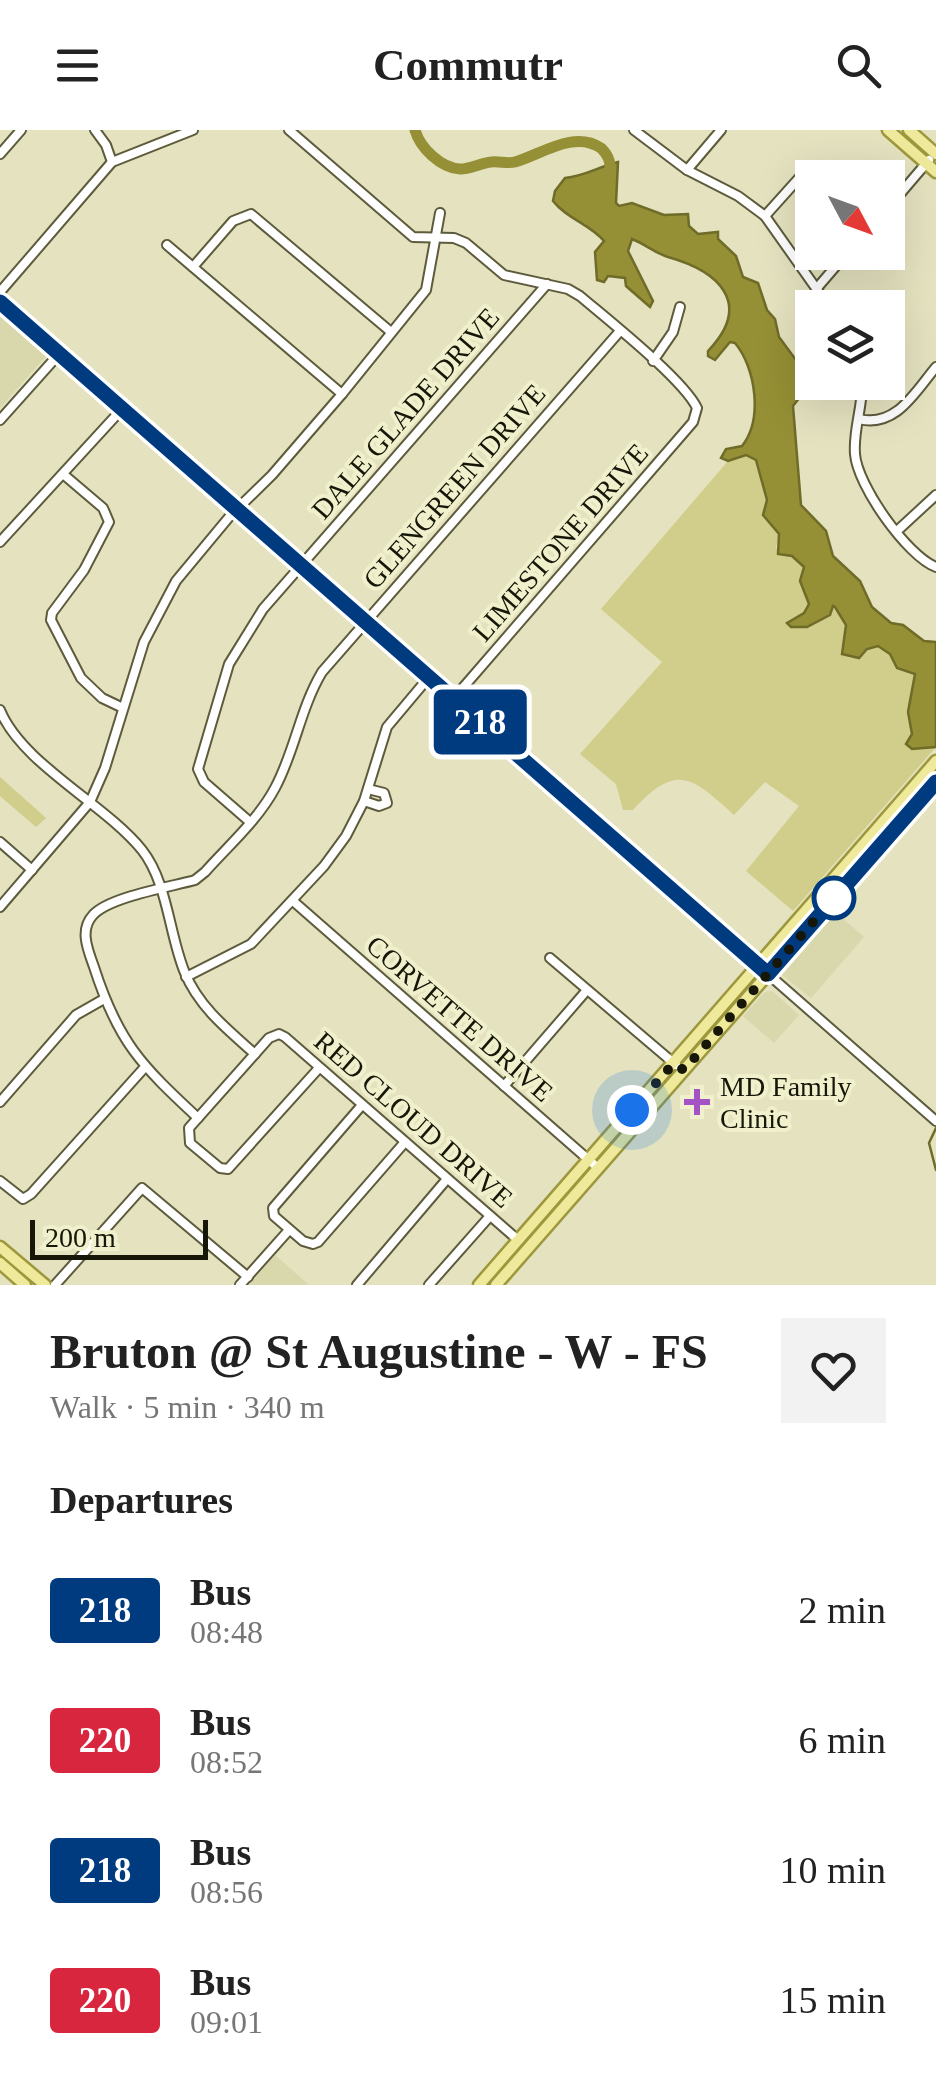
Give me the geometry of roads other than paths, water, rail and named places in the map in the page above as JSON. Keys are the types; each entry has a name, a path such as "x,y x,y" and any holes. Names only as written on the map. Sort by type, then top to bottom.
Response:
{"main road":[{"path":"888,130 936,172"},
{"path":"909,130 936,154"},
{"path":"764,970 936,761"},
{"path":"496,1285 679,1067 936,782"},
{"path":"865,843 875,851"},
{"path":"478,1285 588,1160 679,1067"},
{"path":"536,1219 546,1228"},
{"path":"518,1240 528,1248"},
{"path":"0,1246 44,1285"},
{"path":"0,1264 25,1285"}],"street":[{"path":"0,154 21,130"},
{"path":"95,130 112,162"},
{"path":"0,292 112,162 193,130"},
{"path":"289,130 412,237 454,238 504,276 568,289 653,360 673,332 680,307"},
{"path":"634,130 687,170 738,196 764,216 817,288 832,270"},
{"path":"687,170 721,130"},
{"path":"905,188 936,154"},
{"path":"764,216 795,182"},
{"path":"0,907 90,802 105,768 144,642 163,601 197,553 342,394 426,290 440,213"},
{"path":"192,267 233,221 251,214 391,332"},
{"path":"167,246 342,394"},
{"name":"DALE GLADE DRIVE","path":"250,822 199,774 199,758 229,664 263,610 548,284"},
{"path":"0,302 936,1120"},
{"name":"GLENGREEN DRIVE","path":"198,1118 144,1067 119,1032 86,942 86,925 102,908 195,880 250,822 276,787 308,695 322,672 620,331"},
{"path":"0,420 59,354"},
{"name":"LIMESTONE DRIVE","path":"454,698 698,412 693,399 653,360"},
{"path":"859,419 877,422 892,418 936,367"},
{"path":"861,400 854,434 858,470 911,552 936,567"},
{"path":"0,542 122,409"},
{"path":"63,474 102,508 109,522 51,620 81,678 102,698 123,708"},
{"path":"896,531 936,494"},
{"path":"186,977 251,944 293,902 346,836 364,801 387,727 429,677"},
{"path":"0,710 14,733 140,847 160,890 186,977 216,1018 255,1054 187,1132 190,1143 220,1168 228,1168 319,1068"},
{"path":"364,801 380,806 387,803 384,793 368,789"},
{"path":"0,842 32,870"},
{"name":"CORVETTE DRIVE","path":"293,902 598,1168"},
{"path":"550,958 679,1067"},
{"path":"504,1086 588,990"},
{"path":"0,1102 76,1016 104,999"},
{"name":"RED CLOUD DRIVE","path":"255,1054 270,1038 280,1034 518,1240"},
{"path":"0,1182 22,1199 31,1194 144,1067"},
{"path":"362,1105 275,1204 274,1216 289,1230 308,1244 318,1242 405,1142"},
{"path":"357,1285 447,1179"},
{"path":"55,1285 142,1188 248,1277"},
{"path":"430,1285 490,1216"},
{"path":"240,1285 289,1230"}],"waterway":[{"path":"415,130 432,156 460,169 491,162 515,162 569,142 591,143 606,154 610,177"},
{"path":"936,1128 929,1143 936,1170"}],"place":[{"name":"MD Family Clinic","path":"697,1102"}]}
